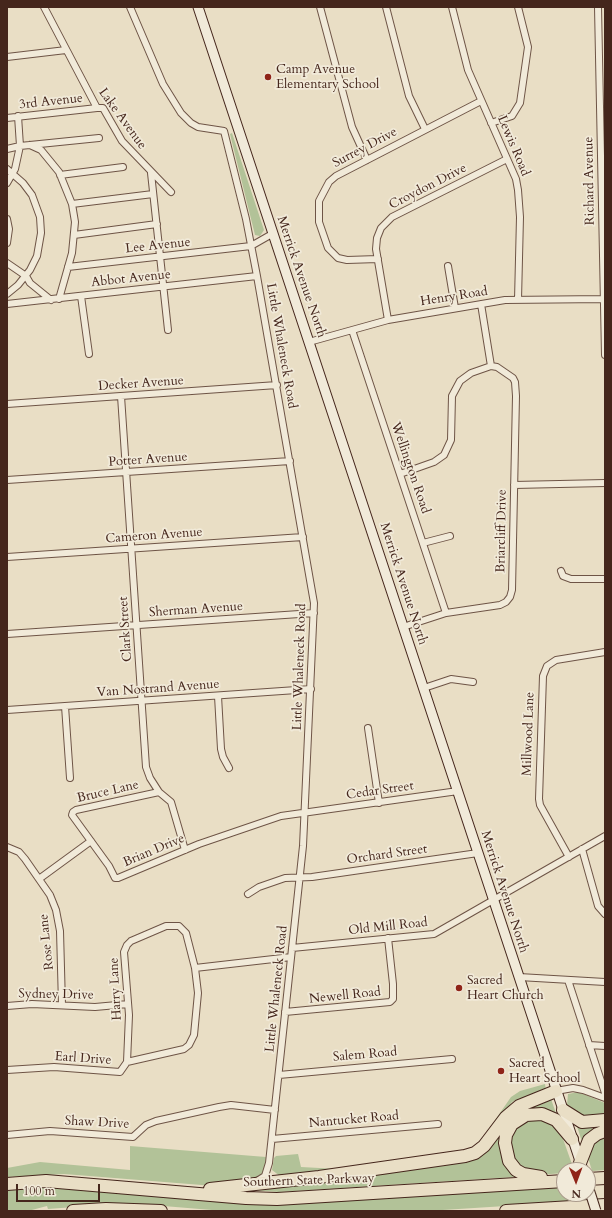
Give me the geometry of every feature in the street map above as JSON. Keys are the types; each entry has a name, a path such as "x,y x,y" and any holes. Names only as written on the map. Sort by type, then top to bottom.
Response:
{"highway":[{"path":"114,1187 164,1185 209,1189 300,1179 470,1155 484,1146 506,1117 519,1106 556,1091"},
{"path":"562,1110 582,1122 605,1120"},
{"path":"556,1179 531,1176 519,1172 513,1167 507,1158 506,1139 510,1128 515,1121 526,1115 534,1114 553,1118 572,1139"},
{"path":"582,1162 589,1140 597,1134 605,1131"},
{"name":"Southern State Parkway","path":"7,1184 46,1182 246,1198 277,1199 556,1181"},
{"path":"506,1211 605,1205"},
{"path":"565,1211 583,1206"},
{"path":"73,1211 106,1209 161,1211"}],"main road":[{"name":"Merrick Avenue North","path":"198,7 579,1162"},
{"path":"596,1211 597,1180"}],"street":[{"name":"Lake Avenue","path":"44,7 97,108 103,108 122,141 151,173 171,192"},
{"name":"Little Whaleneck Road","path":"130,7 163,84 181,113 191,123 198,127 224,131 257,276 303,537 314,613 305,813 300,877 269,1163 263,1178 241,1186"},
{"path":"320,7 352,127 367,160"},
{"path":"386,7 411,102 425,129"},
{"name":"Lewis Road","path":"452,7 468,70 516,179 519,197 518,300"},
{"path":"492,123 512,116 520,103 528,47 518,7"},
{"name":"Richard Avenue","path":"598,7 605,356"},
{"path":"7,57 66,50"},
{"name":"Surrey Drive","path":"378,260 357,261 338,258 328,248 319,222 319,201 329,182 336,176 481,101"},
{"name":"3rd Avenue","path":"7,118 97,108"},
{"path":"7,183 13,173 20,146 18,116"},
{"path":"7,149 20,146 99,138"},
{"path":"30,145 41,150 60,175 72,204 75,222 74,235 68,267 59,299"},
{"name":"Croydon Drive","path":"388,320 378,260 377,238 381,228 387,220 507,159"},
{"path":"60,175 123,167"},
{"path":"7,169 13,173 32,195 38,210 41,225 37,256 26,276 7,294"},
{"path":"151,173 168,330"},
{"path":"72,204 153,194"},
{"path":"7,219 9,228 7,243"},
{"path":"74,235 157,224"},
{"path":"251,246 272,234"},
{"name":"Lee Avenue","path":"68,267 251,246"},
{"path":"7,263 26,276 30,283 51,300"},
{"path":"448,266 455,308"},
{"name":"Abbot Avenue","path":"7,304 257,276"},
{"path":"81,296 89,354"},
{"name":"Henry Road","path":"309,342 388,320 481,304 518,300 604,299"},
{"path":"400,474 434,462 444,455 451,440 452,396 456,387 467,375 491,366 481,304"},
{"name":"Wellington Road","path":"352,330 446,613"},
{"name":"Briarcliff Drive","path":"403,627 446,613 500,605 506,602 510,597 512,590 515,382 505,372 491,366"},
{"name":"Decker Avenue","path":"7,404 277,385"},
{"name":"Clark Street","path":"121,396 146,767 150,778 159,792 171,802 185,850"},
{"name":"Potter Avenue","path":"7,480 290,461"},
{"path":"514,484 605,483"},
{"path":"423,543 450,536"},
{"name":"Cameron Avenue","path":"7,557 303,537"},
{"path":"561,571 563,576 571,579 605,579"},
{"name":"Sherman Avenue","path":"7,634 314,613"},
{"name":"Millwood Lane","path":"569,857 540,805 539,799 543,676 547,666 556,660 605,652"},
{"path":"424,688 451,679 473,682"},
{"name":"Van Nostrand Avenue","path":"7,710 311,689"},
{"path":"218,696 221,749 228,768"},
{"path":"65,706 70,778"},
{"path":"368,728 379,803"},
{"name":"Cedar Street","path":"305,813 458,791"},
{"name":"Bruce Lane","path":"91,841 72,815 76,810 159,792"},
{"name":"Brian Drive","path":"91,841 115,878 118,878 185,850 281,816 305,813"},
{"name":"Old Mill Road","path":"292,948 434,934 494,901 605,836"},
{"path":"39,879 91,841"},
{"name":"Rose Lane","path":"7,847 19,852 50,895 58,915 62,1005"},
{"path":"582,849 598,906 605,914"},
{"name":"Orchard Street","path":"248,894 259,887 277,880 478,853"},
{"name":"Harry Lane","path":"127,1062 128,1004 124,952 127,945 131,941 166,926 179,926 186,933 195,968"},
{"name":"Newell Road","path":"285,1012 390,1002 393,999 393,984 388,938"},
{"path":"195,968 291,957"},
{"name":"Earl Drive","path":"7,1070 54,1067 120,1072 127,1062 184,1049 189,1045 194,1035 198,993 195,968"},
{"path":"519,977 605,982"},
{"path":"568,980 605,1093"},
{"name":"Sydney Drive","path":"7,1006 32,1004 95,1006 128,1004"},
{"path":"589,1045 605,1046"},
{"name":"Salem Road","path":"279,1075 452,1059"},
{"path":"556,1091 574,1088 605,1098"},
{"name":"Shaw Drive","path":"7,1135 50,1131 133,1137 146,1125 156,1121 219,1107 231,1105 275,1110"},
{"name":"Nantucket Road","path":"272,1139 438,1124"},
{"path":"269,1163 272,1174 276,1177 300,1179"}],"green space":[{"path":"232,133 264,230 260,236 255,235 230,134"},
{"path":"545,1084 546,1091 543,1093 522,1101 520,1098 512,1102 485,1140 478,1147 470,1151 460,1154 320,1172 280,1176 272,1170 274,1158 276,1156 298,1154 301,1167 338,1169 460,1153 472,1148 482,1139 511,1097 520,1091"},
{"path":"578,1092 605,1103 605,1118 586,1119 572,1110 567,1105 568,1094"},
{"path":"551,1099 558,1119 547,1113 506,1126 515,1177 279,1192 251,1190 464,1159 509,1116"},
{"path":"529,1117 543,1117 553,1123 562,1136 571,1162 556,1162 556,1174 538,1175 517,1166 508,1141 516,1125"},
{"path":"576,1123 605,1128 592,1128 594,1132 582,1142"},
{"path":"605,1134 605,1170 596,1171 596,1162 589,1162 587,1154 591,1141"},
{"path":"130,1146 266,1157 265,1169 256,1179 214,1186 64,1174 7,1177 7,1168 40,1162 130,1170"},
{"path":"29,1186 296,1203 556,1187 556,1202 568,1202 427,1211 224,1211 127,1203 48,1209 47,1206 28,1211 7,1211 7,1189"}],"place":[{"name":"Camp Avenue Elementary School","path":"268,77"},
{"name":"Sacred Heart Church","path":"459,988"},
{"name":"Sacred Heart School","path":"501,1071"}]}
